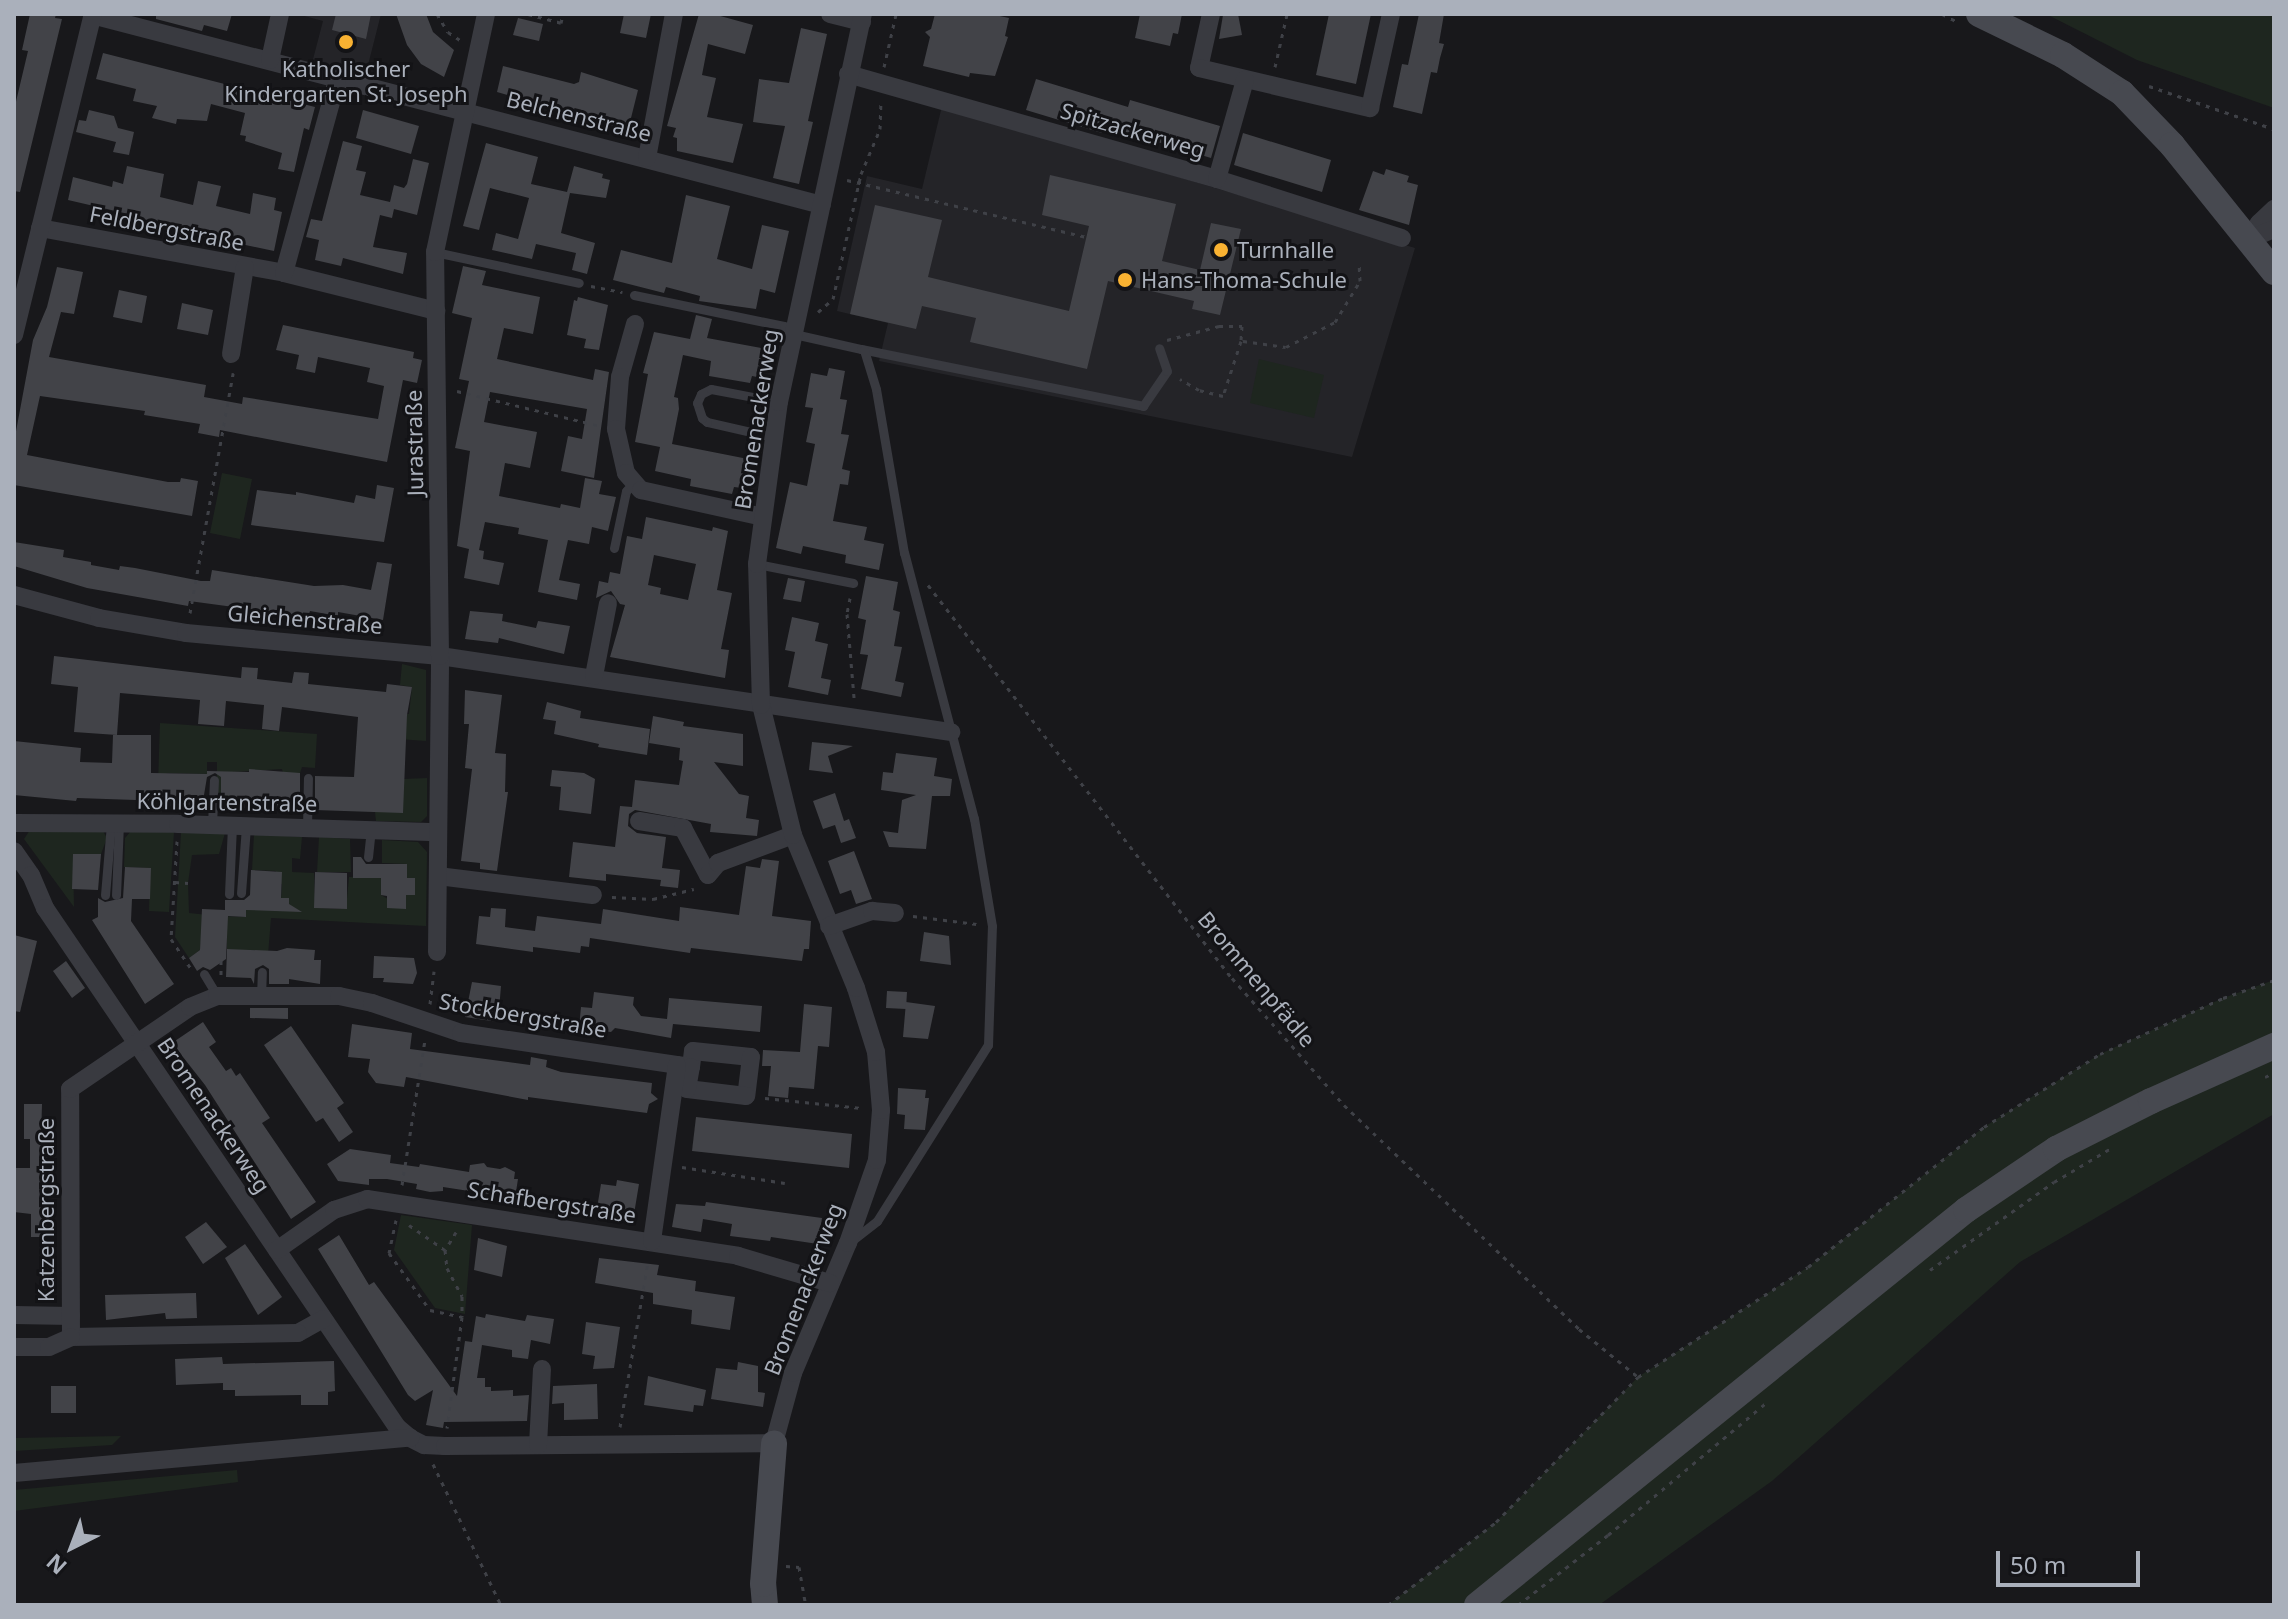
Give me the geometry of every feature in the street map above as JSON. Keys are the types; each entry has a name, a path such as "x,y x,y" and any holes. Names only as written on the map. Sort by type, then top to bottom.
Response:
{"street":[{"path":"270,60 280,14"},
{"name":"Jurastraße","path":"437,952 440,656 435,252 462,111 486,14"},
{"path":"647,158 674,14"},
{"path":"830,14 862,18"},
{"path":"1211,14 1199,68 1370,108 1391,14"},
{"path":"14,335 92,15"},
{"name":"Belchenstraße","path":"92,15 822,205"},
{"name":"Bromenackerweg","path":"774,1443 793,1373 848,1243 877,1160 881,1110 876,1052 856,988 793,835 761,705 757,564 779,402 862,18"},
{"path":"1972,19 2063,55 2122,93 2172,145 2274,272"},
{"name":"Spitzackerweg","path":"848,74 1217,179 1402,238"},
{"path":"1217,179 1245,80"},
{"path":"284,273 337,81"},
{"path":"2248,240 2259,223 2274,209"},
{"name":"Feldbergstraße","path":"40,228 284,273 436,311"},
{"path":"2248,240 2274,229"},
{"path":"231,354 245,267"},
{"path":"635,324 620,377 616,429 626,473 641,490 763,517"},
{"name":"Gleichenstraße","path":"14,595 99,618 186,633 440,656 594,676 761,705 951,732"},
{"path":"594,676 608,603"},
{"path":"639,821 683,828 708,875 718,863 793,835"},
{"name":"Köhlgartenstraße","path":"14,823 178,824 438,832"},
{"name":"Bromenackerweg","path":"14,851 31,875 45,908 323,1319 397,1427 417,1442"},
{"path":"438,876 593,895"},
{"path":"829,926 872,911 895,913"},
{"path":"137,1043 214,996"},
{"name":"Stockbergstraße","path":"214,996 339,996 372,1003 461,1033 684,1066"},
{"name":"Katzenbergstraße","path":"71,1337 70,1089 137,1043"},
{"path":"1477,1605 1966,1210 2056,1149 2151,1101 2274,1046"},
{"path":"652,1241 663,1164 684,1066 693,1051 751,1057 746,1096 687,1089 684,1066"},
{"name":"Schafbergstraße","path":"277,1250 346,1204 367,1199 738,1256 830,1283"},
{"name":"Katzenbergstraße","path":"14,1315 71,1316"},
{"path":"14,1347 49,1347 71,1337 298,1333 323,1319"},
{"path":"538,1445 542,1369"},
{"path":"14,1473 417,1442 445,1446 774,1443 763,1584 765,1605"}],"lane":[{"path":"435,252 579,283"},
{"path":"634,295 784,326 794,334 864,350 1143,406 1167,371 1159,348"},
{"path":"848,1243 877,1221 988,1045 992,926 974,819 904,553 876,389 864,350"},
{"path":"773,437 707,422 702,418 697,403 701,394 711,389 779,402"},
{"path":"614,548 626,491 634,482"},
{"path":"757,564 853,583"},
{"path":"307,828 308,778"},
{"path":"212,825 214,780"},
{"path":"110,895 115,823"},
{"path":"239,826 241,893"},
{"path":"229,894 239,826"},
{"path":"368,857 371,830"},
{"path":"261,997 262,972"},
{"path":"204,974 214,996"}],"path":[{"path":"437,14 448,32 478,47"},
{"path":"528,14 561,23 563,14"},
{"path":"794,334 807,331 813,317 833,299 859,183 880,129 881,83 896,14"},
{"path":"1270,86 1287,14"},
{"path":"1942,14 1972,19"},
{"path":"2171,95 2274,129"},
{"path":"828,176 1086,237"},
{"path":"1241,341 1286,347 1335,322 1360,281 1359,264"},
{"path":"579,283 634,295"},
{"path":"1159,348 1171,337 1219,326 1242,326 1241,341 1223,396 1199,390 1167,371"},
{"path":"186,633 235,361 231,354"},
{"path":"438,387 616,429"},
{"name":"Brommenpfädle","path":"904,553 1213,954 1344,1105 1579,1329 1638,1377"},
{"path":"853,583 847,614 856,718"},
{"path":"178,824 171,939 214,996"},
{"path":"593,895 653,899 691,892 708,875"},
{"path":"174,882 188,883"},
{"path":"895,913 992,926"},
{"path":"399,1203 437,952"},
{"path":"1388,1605 1496,1522 1638,1377 1808,1267 1984,1127 2087,1062 2223,998 2274,980"},
{"path":"2260,1078 2274,1073"},
{"path":"746,1096 881,1110"},
{"path":"1924,1275 2054,1182 2118,1144"},
{"path":"663,1164 785,1183"},
{"path":"445,1250 425,1238 397,1213 389,1253 430,1310 462,1317"},
{"path":"445,1446 462,1296 447,1268 445,1250 473,1214"},
{"path":"617,1443 652,1241"},
{"path":"1518,1605 1631,1517 1766,1403"},
{"path":"417,1442 501,1605"},
{"path":"778,1566 799,1567 806,1605"}],"shaded area":[{"name":"Katholischer Kindergarten St. Joseph","path":"297,14 381,14 367,69 347,63 344,76 311,67 323,21"},
{"path":"2046,14 2274,14 2274,108 2137,60"},
{"name":"Hans-Thoma-Schule","path":"942,106 1415,248 1352,457 879,361 888,323 837,311 867,176 922,189"},
{"path":"1259,359 1324,375 1314,418 1250,403"},
{"path":"222,473 252,479 240,539 210,533"},
{"path":"402,664 426,670 426,741 385,738 399,714 409,714 412,687 400,685"},
{"path":"160,723 317,734 315,768 302,767 300,773 283,773 282,769 233,772 231,804 217,804 217,762 207,762 207,774 167,773 158,784"},
{"path":"427,778 427,816 421,822 376,821 375,812 404,779"},
{"path":"30,830 103,831 107,838 101,854 73,854 74,907 24,839"},
{"path":"131,831 174,832 169,912 149,911 150,868 124,867 125,838"},
{"path":"181,832 225,833 219,854 192,855 188,883 189,913 218,916 246,917 246,910 281,899 282,884 276,883 276,871 252,870 254,834 302,837 300,859 292,858 292,872 314,873 315,908 346,909 349,877 381,875 381,895 406,909 406,895 415,895 415,878 407,878 407,864 382,863 382,840 418,842 427,852 426,926 271,918 268,955 227,949 227,934 202,933 200,950 189,958 175,937"},
{"path":"319,837 350,839 351,872 317,872"},
{"path":"2274,980 2274,1114 2020,1262 1772,1481 1599,1605 1388,1605 1496,1522 1638,1377 1808,1267 1984,1127 2100,1054 2223,998"},
{"path":"401,1215 472,1225 465,1314 435,1308 394,1250"},
{"path":"121,1436 112,1445 14,1451 14,1438"},
{"path":"237,1470 238,1482 14,1511 14,1490"}],"building":[{"path":"30,14 56,14 55,18 62,19 20,192 14,191 14,110 28,51 22,50"},
{"path":"156,14 232,14 227,31 204,25 202,31 156,19"},
{"path":"336,14 371,14 366,39 332,30"},
{"path":"396,14 426,14 433,32 454,50 444,77 421,64 407,45"},
{"path":"624,14 651,14 646,38 620,33"},
{"path":"699,14 713,14 753,25 745,54 708,44 702,75 716,78 707,117 743,124 733,163 677,151 677,138 673,137 676,128 667,126"},
{"path":"935,14 990,14 1009,18 1005,36 1008,37 995,76 970,73 969,77 923,66 930,37 925,32 931,29"},
{"path":"1140,14 1182,14 1178,34 1173,33 1170,46 1135,38"},
{"path":"1238,14 1242,35 1219,39 1223,15"},
{"path":"1329,14 1371,14 1356,84 1316,75"},
{"path":"1419,14 1444,14 1439,43 1444,44 1437,73 1431,72 1422,114 1393,107 1402,64 1408,65"},
{"path":"518,18 543,24 539,41 513,35"},
{"path":"801,28 827,34 808,121 813,122 799,184 773,178 785,126 753,122 759,79 789,83"},
{"path":"103,53 315,107 309,130 304,128 294,172 278,169 282,153 245,141 246,136 240,135 245,113 211,104 207,121 177,119 176,124 152,118 157,106 133,101 136,89 96,79"},
{"path":"503,66 574,84 579,82 581,72 638,90 628,130 497,92"},
{"path":"1036,79 1128,107 1130,100 1220,126 1211,158 1104,126 1102,133 1026,110"},
{"path":"89,110 114,116 118,128 134,132 129,155 113,152 116,142 76,132 79,120 86,121"},
{"path":"363,110 419,126 411,154 356,138"},
{"path":"1243,133 1331,160 1322,192 1234,165"},
{"path":"343,141 362,146 356,170 366,172 360,195 390,202 394,185 404,188 407,184 413,159 429,163 417,215 394,209 392,218 380,215 373,247 407,253 403,274 343,258 341,266 315,260 319,240 306,237 311,219 322,221"},
{"path":"486,143 538,157 531,184 567,192 574,166 603,174 602,178 610,180 606,198 570,193 561,233 595,243 587,274 572,270 576,253 536,244 532,259 492,250 496,233 518,239 529,198 490,188 479,230 463,226"},
{"path":"127,166 164,174 160,197 193,205 198,181 221,186 216,206 250,214 253,193 276,198 274,210 282,212 274,251 123,219 124,213 68,200 73,177 112,187 113,181 123,184"},
{"path":"1386,169 1409,176 1407,182 1418,185 1409,225 1359,210 1373,171 1384,175"},
{"path":"1050,175 1176,204 1162,261 1200,270 1211,223 1241,229 1220,315 1192,309 1194,301 1108,281 1087,369 970,342 976,318 922,306 916,329 850,314 875,205 942,220 928,277 1069,311 1089,226 1042,215"},
{"path":"686,195 730,206 717,259 752,269 762,225 789,231 775,293 760,289 756,309 699,301 700,296 666,287 664,293 613,280 621,250 672,263"},
{"path":"463,266 486,271 482,285 540,297 533,334 504,328 497,359 593,380 595,369 609,372 594,478 561,471 568,436 582,439 587,409 490,392 484,422 537,432 530,468 505,463 499,496 560,508 561,504 580,508 585,478 602,481 599,494 616,497 608,531 592,527 589,544 568,540 559,580 580,584 577,600 538,592 548,540 518,534 519,528 485,522 479,550 484,551 483,559 504,563 499,585 464,578 469,549 457,546 470,451 455,448 469,381 459,379 472,318 452,313"},
{"path":"57,267 83,272 74,314 61,312 49,357 206,385 204,397 242,404 243,397 378,419 384,386 367,382 370,368 318,357 315,373 296,369 299,355 276,350 283,325 414,352 413,358 422,360 417,383 403,380 387,462 220,430 219,437 198,433 200,424 144,415 145,411 40,396 27,455 168,482 180,482 181,478 198,481 192,516 14,485 14,442 33,340 47,307"},
{"path":"119,290 147,296 142,323 113,317"},
{"path":"578,297 608,305 599,350 584,348 586,339 567,335 574,300 577,301"},
{"path":"182,303 213,310 208,335 177,329"},
{"path":"696,315 712,319 707,338 767,349 762,378 752,376 750,383 709,376 711,361 683,355 674,397 678,398 679,409 672,444 748,459 742,488 734,487 732,494 690,486 691,479 655,471 660,447 635,442 648,374 643,373 654,332 690,339"},
{"path":"829,368 845,371 840,399 847,400 841,434 849,435 842,469 850,471 848,485 840,484 833,521 867,527 864,540 884,544 879,570 845,563 846,555 803,546 801,554 776,548 790,482 807,486 815,444 806,442 813,408 805,407 811,373 827,376"},
{"path":"377,485 394,488 384,542 251,525 257,490 296,495 296,492 354,503 356,495 375,499"},
{"path":"646,517 712,531 713,527 728,531 717,590 732,593 721,649 729,650 725,678 610,657 625,605 620,604 611,591 596,598 599,581 608,583 610,572 620,574 627,536 642,539","holes":["654,555 696,564 688,600 660,594 661,588 648,585"]},
{"path":"14,542 64,550 63,557 91,562 91,565 119,570 120,566 135,568 201,581 210,581 212,570 314,586 343,585 371,590 377,562 392,564 383,620 338,612 338,616 310,611 308,617 189,601 188,606 87,588 14,566"},
{"path":"866,576 898,582 893,610 900,612 894,646 902,647 895,681 904,683 901,697 861,689 868,655 860,654 866,620 858,618"},
{"path":"788,578 805,581 801,602 783,599"},
{"path":"470,611 503,614 502,621 536,628 538,621 570,626 564,654 499,638 498,643 465,639"},
{"path":"792,617 819,623 815,641 828,644 821,678 831,680 828,695 788,687 795,652 785,650"},
{"path":"54,656 241,678 242,667 258,668 257,679 292,683 294,672 309,673 308,684 386,692 387,684 412,687 407,715 403,813 315,810 315,776 354,777 358,717 282,707 279,731 262,729 264,705 226,701 224,726 198,724 200,700 120,693 117,735 74,732 78,687 51,684"},
{"path":"465,690 502,695 495,753 506,754 505,792 508,792 497,871 480,869 480,863 461,861 472,769 465,768 469,724 464,724"},
{"path":"547,702 581,711 580,718 650,729 647,755 598,747 599,744 554,734 556,721 543,719"},
{"path":"653,716 684,722 683,726 743,734 743,766 714,762 739,794 749,796 746,818 759,820 757,836 710,832 711,824 635,810 629,814 628,826 637,833 666,837 662,868 680,870 678,888 660,886 661,880 606,874 606,881 569,877 573,842 615,847 620,806 632,807 635,780 679,785 683,761 679,760 680,748 649,743"},
{"path":"113,735 151,735 151,773 207,774 207,771 249,772 249,769 300,773 300,809 231,808 232,796 221,795 221,777 215,773 207,777 202,807 165,806 165,801 77,798 76,801 14,795 14,741 81,748 80,762 112,763"},
{"path":"812,742 853,746 828,756 833,773 809,770"},
{"path":"896,753 937,758 934,776 952,779 950,796 932,796 926,849 889,847 883,831 898,833 902,800 916,795 881,790 883,772 893,773"},
{"path":"552,770 584,773 595,779 591,814 559,810 561,787 550,786"},
{"path":"835,793 844,821 849,819 856,838 841,843 835,825 823,829 813,801"},
{"path":"854,851 872,899 856,904 851,890 840,894 828,861"},
{"path":"73,854 101,854 98,890 72,889"},
{"path":"353,857 361,857 366,864 407,864 407,878 415,878 415,895 406,895 406,909 387,908 387,896 381,895 381,878 353,878"},
{"path":"762,859 779,861 772,916 811,921 809,949 804,949 802,961 691,948 690,953 590,938 589,947 581,946 580,953 533,947 533,952 476,944 479,916 490,917 491,908 506,909 505,927 535,931 537,916 601,924 603,909 679,921 680,907 739,915 746,866 760,868"},
{"path":"125,867 151,868 150,899 132,899 131,921 174,984 145,1004 92,920 98,917 98,898 105,902 123,898"},
{"path":"251,870 282,872 281,898 289,898 289,904 302,912 246,910 246,917 228,916 226,959 210,970 203,967 197,971 189,958 200,950 202,909 225,910 225,900 244,900 250,895"},
{"path":"315,872 347,873 347,909 314,908"},
{"path":"924,932 949,936 951,965 920,961"},
{"path":"14,935 37,941 20,1012 14,1011"},
{"path":"287,948 315,950 314,960 321,960 320,984 289,979 289,984 269,984 269,969 263,965 255,969 254,984 251,978 226,977 227,949 277,951"},
{"path":"374,956 414,958 417,973 413,984 383,982 384,978 373,978"},
{"path":"66,961 85,988 72,998 53,971"},
{"path":"472,982 501,986 498,1022 465,1017"},
{"path":"887,991 907,992 906,1009 886,1008"},
{"path":"594,992 634,997 633,1005 641,1016 667,1019 669,998 762,1006 760,1032 673,1024 671,1038 615,1028 611,1032 579,1028 581,1007 592,1008"},
{"path":"906,1002 935,1006 928,1039 903,1037"},
{"path":"804,1004 832,1007 829,1047 818,1046 814,1089 789,1087 788,1098 768,1096 771,1066 762,1066 763,1050 800,1052"},
{"path":"250,1008 288,1008 288,1019 250,1018"},
{"path":"203,1022 216,1042 209,1047 226,1071 231,1068 236,1076 240,1073 270,1118 262,1123 316,1202 291,1219 205,1085 172,1043"},
{"path":"352,1024 412,1033 410,1049 530,1065 531,1057 547,1060 546,1067 561,1072 652,1083 651,1093 658,1099 649,1104 647,1113 528,1097 528,1100 406,1077 404,1087 376,1083 368,1072 370,1059 348,1057"},
{"path":"291,1026 344,1103 337,1108 353,1132 339,1142 323,1118 316,1122 264,1045"},
{"path":"898,1088 926,1090 925,1098 929,1098 925,1130 904,1129 905,1115 897,1114"},
{"path":"24,1104 42,1104 41,1139 24,1139"},
{"path":"696,1117 852,1134 849,1168 692,1151"},
{"path":"30,1139 47,1139 47,1237 31,1237 31,1214 14,1212 14,1168 30,1168"},
{"path":"350,1149 391,1155 390,1163 419,1167 420,1164 469,1172 470,1165 484,1163 487,1167 505,1167 515,1172 514,1179 518,1179 515,1198 443,1187 443,1191 430,1192 416,1189 417,1184 387,1179 369,1179 369,1185 338,1181 327,1164"},
{"path":"617,1180 639,1184 633,1220 612,1216 613,1211 597,1208 601,1184 616,1186"},
{"path":"706,1202 822,1218 818,1244 771,1237 770,1241 730,1236 732,1224 703,1219 701,1232 672,1227 676,1204 705,1206"},
{"path":"206,1222 227,1247 203,1264 185,1237"},
{"path":"339,1235 369,1285 374,1282 457,1396 465,1341 472,1342 476,1316 485,1318 486,1314 525,1321 527,1315 554,1319 550,1344 531,1340 528,1359 512,1357 512,1350 482,1345 477,1378 485,1378 485,1387 491,1387 491,1391 513,1390 513,1396 529,1395 527,1421 444,1422 443,1428 426,1425 433,1390 415,1401 408,1395 318,1249"},
{"path":"478,1238 507,1246 502,1277 474,1270"},
{"path":"245,1244 282,1297 258,1315 225,1258"},
{"path":"599,1258 659,1265 657,1275 696,1281 695,1291 735,1297 730,1330 691,1324 692,1310 653,1304 653,1293 595,1283"},
{"path":"196,1293 197,1318 166,1319 165,1313 106,1320 105,1295"},
{"path":"586,1322 620,1327 614,1368 593,1369 595,1356 582,1354"},
{"path":"222,1357 223,1364 334,1361 335,1391 328,1392 328,1405 301,1405 301,1395 235,1396 235,1390 223,1390 223,1383 176,1385 175,1359"},
{"path":"738,1362 758,1366 758,1392 765,1393 763,1407 711,1399 716,1368 737,1370"},
{"path":"648,1376 706,1390 703,1406 694,1405 693,1412 644,1405"},
{"path":"597,1384 598,1419 564,1420 564,1403 552,1404 553,1386"},
{"path":"51,1386 76,1386 76,1413 51,1413"}],"place":[{"name":"Katholischer Kindergarten St. Joseph","path":"346,42"},
{"name":"Turnhalle","path":"1221,250"},
{"name":"Hans-Thoma-Schule","path":"1125,280"}]}
